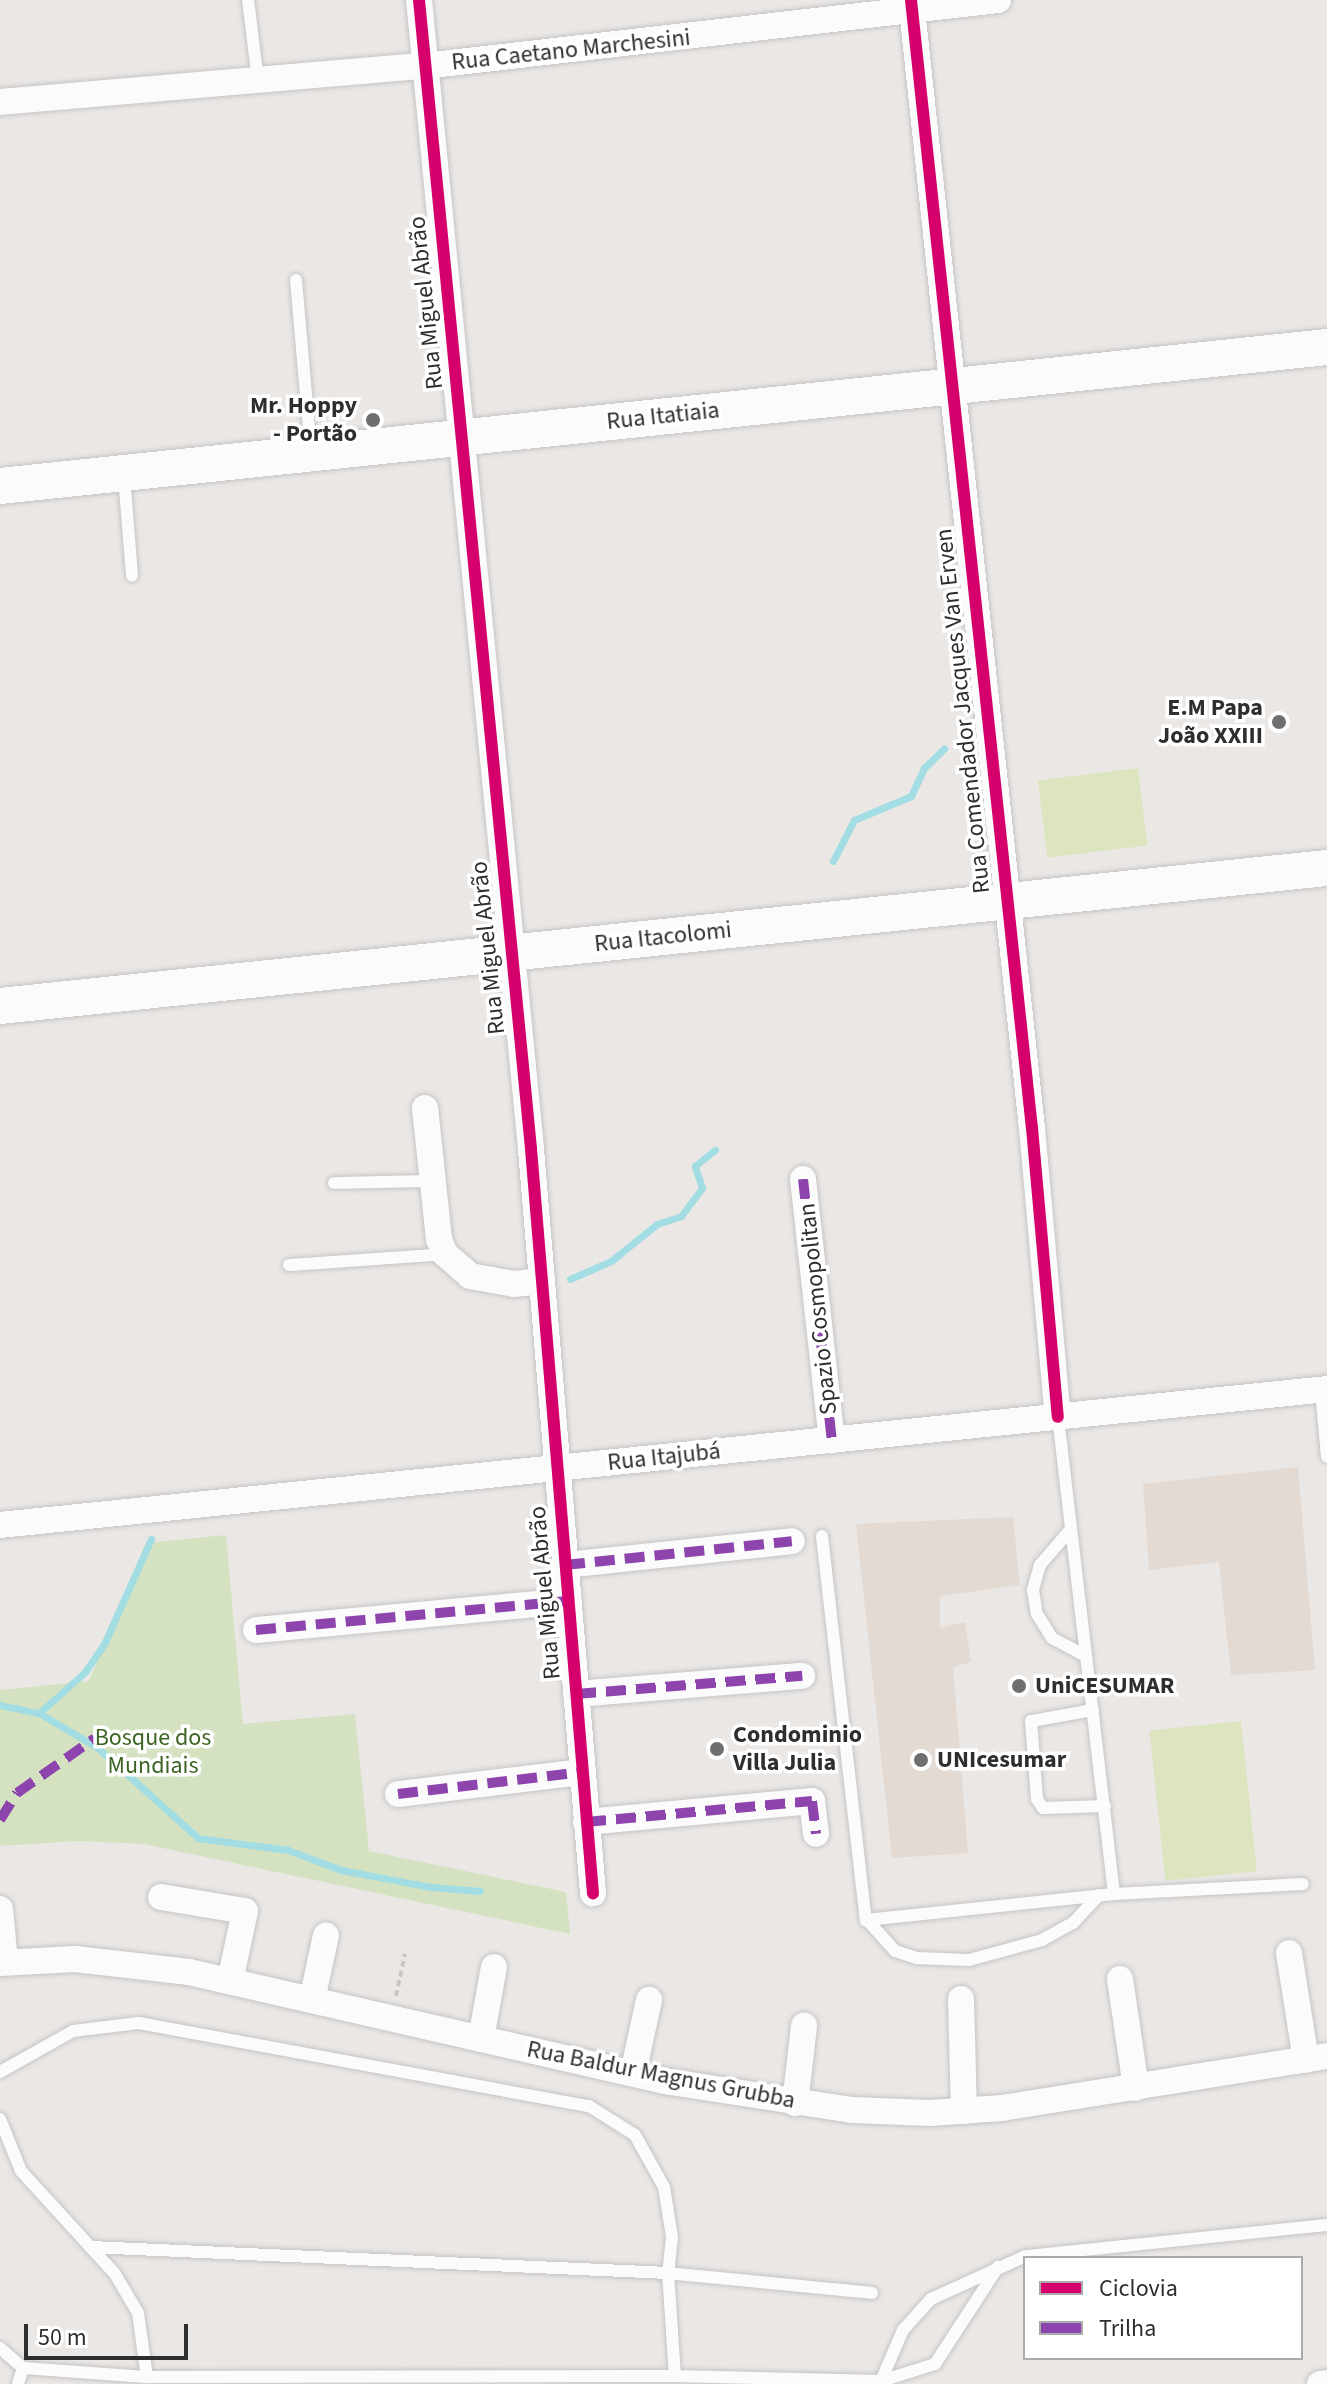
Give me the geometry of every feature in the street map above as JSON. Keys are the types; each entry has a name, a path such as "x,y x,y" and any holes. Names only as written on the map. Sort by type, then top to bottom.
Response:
{"main road":[{"name":"Rua Itatiaia","path":"0,486 1327,347"},
{"name":"Rua Itacolomi","path":"0,1006 1327,868"}],"street":[{"name":"Rua Miguel Abrão","path":"419,0 542,1281 593,1893"},
{"name":"Rua Caetano Marchesini","path":"0,102 424,66 911,6 998,0"},
{"name":"Rua Comendador Jacques Van Erven","path":"911,6 1005,902 1032,1128 1058,1417"},
{"path":"425,1108 445,1254 470,1276 514,1284 542,1281"},
{"name":"Spazio Cosmopolitan","path":"803,1179 832,1440"},
{"name":"Rua Itajubá","path":"0,1525 1324,1389"},
{"path":"565,1565 792,1541"},
{"path":"256,1630 568,1601"},
{"path":"576,1694 802,1676"},
{"path":"398,1794 583,1772"},
{"path":"586,1822 812,1801 816,1834"},
{"path":"161,1897 245,1911 230,1981"},
{"path":"0,1909 3,1962"},
{"path":"312,2000 326,1935"},
{"path":"1289,1953 1317,2058"},
{"name":"Rua Baldur Magnus Grubba","path":"3,1962 112,1962 230,1981 633,2073 795,2103 890,2112 964,2111 1136,2088 1317,2058"},
{"path":"481,2039 494,1967"},
{"path":"1120,1979 1136,2088"},
{"path":"961,1999 964,2111"},
{"path":"633,2073 649,2000"},
{"path":"795,2103 804,2026"},
{"path":"1320,2384 1327,2383"}],"lane":[{"path":"248,0 258,80"},
{"path":"296,280 311,453"},
{"path":"123,473 132,576"},
{"path":"334,1183 433,1181"},
{"path":"289,1265 445,1254"},
{"path":"1324,1389 1327,1457"},
{"name":"Rua Comendador Jacques Van Erven","path":"1058,1417 1114,1894"},
{"path":"1071,1529 1040,1565 1033,1590 1037,1614 1052,1638 1086,1656"},
{"path":"822,1536 863,1918 895,1951 916,1958 969,1960 1042,1940 1073,1923 1099,1895"},
{"path":"1093,1710 1031,1721 1037,1799 1043,1808 1105,1806"},
{"path":"869,1922 1099,1895 1303,1884"},
{"path":"0,2072 73,2031 139,2023 589,2106 635,2135 664,2187 672,2237 668,2273 675,2376"},
{"path":"0,2119 21,2171 115,2274 138,2313 147,2377"},
{"path":"1036,2256 1056,2250 1327,2225"},
{"path":"91,2247 668,2273 872,2293"},
{"path":"881,2381 903,2330 931,2299 998,2267 1023,2260"},
{"path":"0,2348 23,2368 147,2377 675,2376 881,2381 935,2364 998,2267"},
{"path":"18,2384 23,2368"}],"path":[{"path":"391,2018 405,1954"}],"shaded area":[{"name":"UNIcesumar","path":"1298,1467 1315,1670 1231,1675 1219,1562 1149,1570 1143,1484"},
{"name":"UNIcesumar","path":"1013,1517 1020,1585 940,1596 940,1628 965,1622 971,1662 953,1667 968,1853 892,1858 856,1524"}],"green space":[{"path":"1138,768 1148,845 1047,858 1038,780"},
{"name":"Bosque dos Mundiais","path":"226,1535 243,1724 355,1714 369,1851 566,1892 570,1934 144,1844 79,1841 0,1846 0,1690 89,1681 146,1543"},
{"path":"1241,1721 1257,1871 1165,1881 1150,1731"}],"waterway":[{"path":"833,861 854,820 911,796 924,768 944,749"},
{"path":"570,1279 611,1261 657,1224 681,1216 702,1188 695,1166 715,1150"},
{"path":"39,1713 85,1672 105,1642 151,1539"},
{"path":"0,1705 39,1713 98,1748 198,1838 288,1850 341,1870 431,1887 480,1891"}],"marked path":[{"path":"803,1179 832,1440"},
{"path":"565,1565 792,1541"},
{"path":"256,1630 568,1601"},
{"path":"576,1694 802,1676"},
{"path":"0,1820 17,1793 95,1738"},
{"path":"398,1794 583,1772"},
{"path":"586,1822 812,1801 816,1834"}],"cycle path":[{"path":"419,0 531,1149 593,1893"},
{"path":"911,0 1032,1128 1058,1417"}],"place":[{"name":"Mr. Hoppy - Portão","path":"373,420"},
{"name":"E.M Papa João XXIII","path":"1279,722"},
{"name":"UniCESUMAR","path":"1019,1686"},
{"name":"Condominio Villa Julia","path":"717,1749"},
{"name":"UNIcesumar","path":"921,1760"}]}
